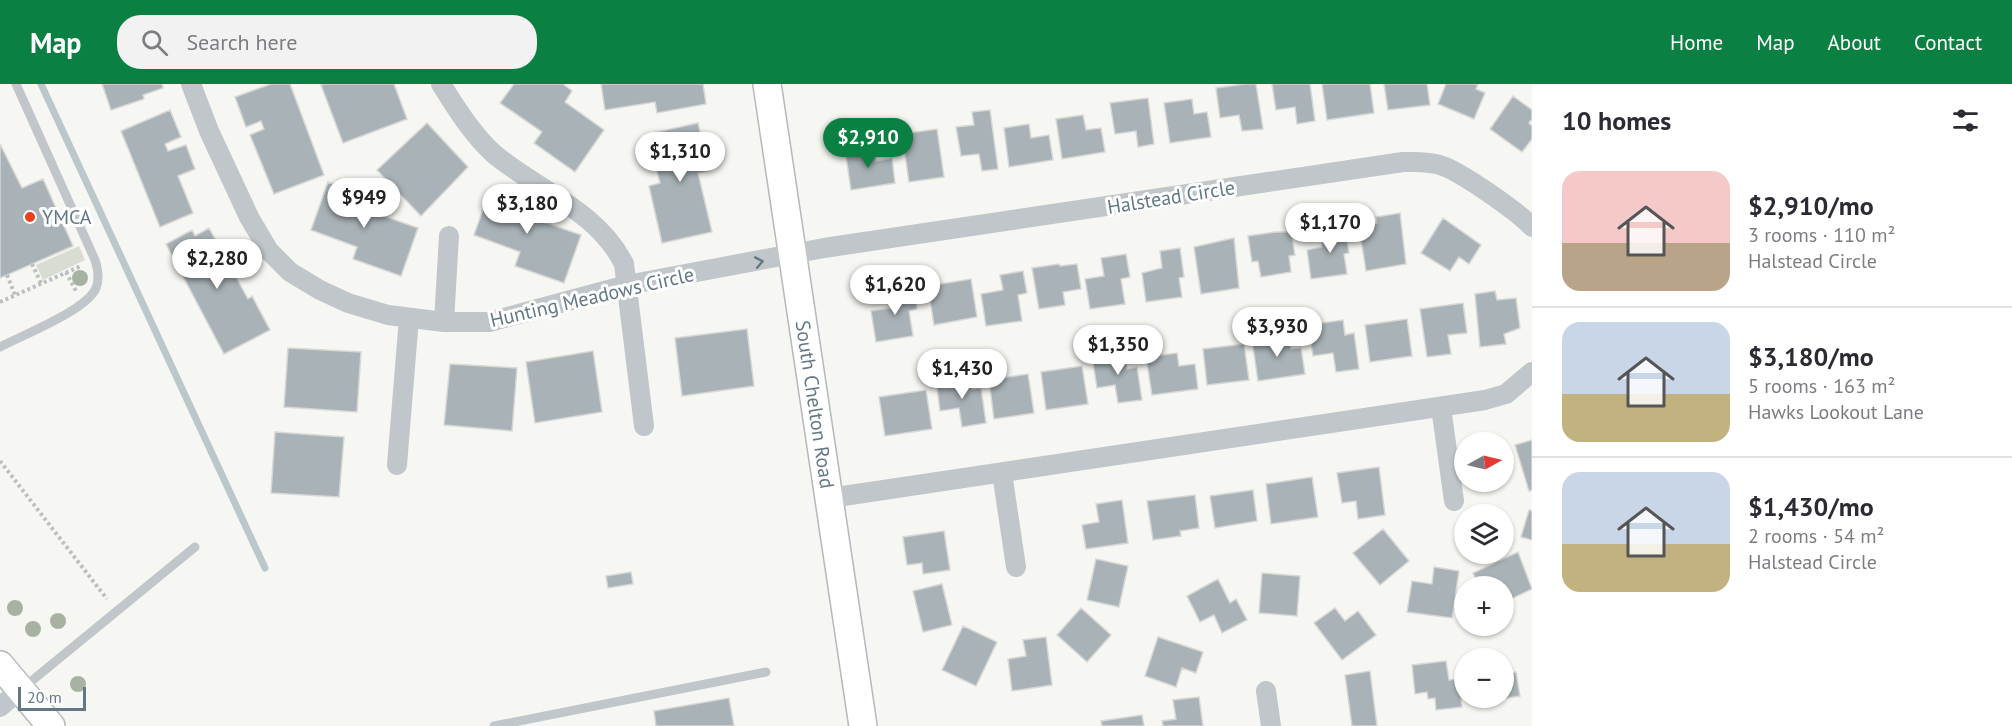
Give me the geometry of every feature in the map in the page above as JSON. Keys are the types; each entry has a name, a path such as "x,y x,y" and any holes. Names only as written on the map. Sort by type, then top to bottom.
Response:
{"main road":[{"name":"South Chelton Road","path":"767,84 863,726"},
{"path":"0,664 51,726"}],"street":[{"name":"Hunting Meadows Circle","path":"191,84 234,184 268,251 291,272 320,290 348,303 409,318 444,322 489,322 627,285 793,255"},
{"path":"441,84 474,132 493,153 589,220 606,235 624,264 644,426"},
{"name":"Halstead Circle","path":"793,255 1413,162 1442,165 1459,174 1532,227"},
{"path":"444,322 449,236"},
{"path":"397,465 409,318"},
{"path":"830,498 1485,400 1506,394 1532,372"},
{"path":"1441,407 1454,501"},
{"path":"1002,473 1016,567"},
{"path":"0,707 21,689"},
{"path":"1266,692 1271,726"}],"lane":[{"path":"0,347 88,301 98,281 95,260 16,84"},
{"path":"21,689 195,547"},
{"path":"494,726 765,672"}],"path":[{"path":"0,302 95,260"},
{"path":"32,264 41,283"},
{"path":"66,272 76,292"},
{"path":"7,275 15,295"},
{"path":"0,461 117,611"}],"shaded area":[{"path":"79,246 85,260 43,280 36,265"}],"building":[{"path":"102,84 162,84 163,88 143,95 144,99 111,110"},
{"path":"271,84 290,84 324,175 274,194 250,135 264,129 261,121 246,127 235,97"},
{"path":"394,84 407,119 343,143 321,85"},
{"path":"514,84 563,84 572,91 565,102 604,130 575,172 534,143 542,132 500,103"},
{"path":"601,84 703,84 706,104 657,113 655,102 605,110"},
{"path":"1256,84 1263,129 1242,131 1239,115 1220,118 1216,88"},
{"path":"1272,84 1310,84 1315,121 1297,124 1295,107 1276,110"},
{"path":"1322,84 1370,84 1374,113 1327,120"},
{"path":"1384,84 1427,84 1430,105 1388,110"},
{"path":"1446,84 1478,84 1476,89 1485,93 1474,119 1438,104"},
{"path":"1513,96 1532,110 1532,119 1529,123 1532,126 1532,139 1522,152 1490,129"},
{"path":"1148,98 1154,144 1138,147 1136,131 1115,134 1110,103"},
{"path":"1192,99 1194,114 1207,112 1211,137 1170,143 1164,103"},
{"path":"170,110 181,137 165,144 168,151 186,145 195,169 178,176 193,213 160,227 121,131"},
{"path":"990,110 998,169 982,171 979,154 961,156 956,127 974,125 972,112"},
{"path":"1083,115 1086,130 1101,128 1105,152 1062,159 1056,119"},
{"path":"427,123 468,167 421,216 377,170"},
{"path":"698,123 709,171 698,173 712,232 662,243 649,186 660,183 648,134"},
{"path":"1029,124 1031,138 1049,135 1053,160 1009,167 1004,128"},
{"path":"937,129 944,177 909,182 902,134"},
{"name":"YMCA","path":"0,144 22,188 43,179 73,246 0,278"},
{"path":"874,146 876,161 892,158 895,183 851,190 845,150"},
{"path":"328,182 377,200 372,212 418,228 401,276 353,259 357,247 311,230"},
{"path":"491,187 540,205 535,219 581,235 564,283 515,266 520,252 474,235"},
{"path":"1400,213 1406,264 1366,271 1359,226 1377,223 1376,217"},
{"path":"1443,218 1481,245 1469,264 1459,257 1450,271 1421,253"},
{"path":"1344,222 1349,253 1344,254 1347,274 1311,279 1307,250 1322,247 1322,243 1327,242 1324,225"},
{"path":"209,228 248,299 252,296 270,330 224,354 166,244 192,230 195,236"},
{"path":"1291,232 1295,255 1289,256 1291,272 1261,277 1258,261 1252,262 1248,236"},
{"path":"1234,238 1239,288 1201,294 1194,247"},
{"path":"1180,248 1184,277 1179,278 1182,297 1146,302 1142,273 1162,268 1160,251"},
{"path":"1126,254 1130,277 1121,279 1125,304 1090,309 1085,279 1104,276 1101,258"},
{"path":"1059,264 1060,266 1077,264 1081,289 1063,292 1065,305 1039,309 1032,268"},
{"path":"1023,271 1027,293 1018,295 1022,321 986,326 981,294 1003,290 1000,275"},
{"path":"971,279 977,317 934,325 928,286"},
{"path":"914,287 917,309 909,311 913,336 876,342 871,311 891,308 889,291"},
{"path":"1495,291 1497,300 1516,298 1520,328 1504,334 1506,344 1480,347 1475,294"},
{"path":"1463,303 1467,333 1448,335 1451,354 1427,357 1420,309"},
{"path":"1407,319 1412,356 1370,362 1365,325"},
{"path":"1343,320 1345,335 1354,333 1359,369 1336,372 1333,353 1313,356 1308,325"},
{"path":"747,329 754,386 682,396 675,338"},
{"path":"1289,335 1291,349 1301,348 1305,374 1258,381 1252,340"},
{"path":"1244,344 1249,380 1207,385 1203,349"},
{"path":"288,348 361,352 357,412 284,407"},
{"path":"593,351 602,412 535,423 526,362"},
{"path":"1125,352 1127,369 1137,367 1142,400 1118,403 1115,385 1097,388 1092,356"},
{"path":"1177,353 1179,366 1195,364 1198,389 1152,395 1146,357"},
{"path":"450,364 517,368 512,431 444,425"},
{"path":"1082,366 1088,404 1046,410 1041,372"},
{"path":"1028,374 1034,413 994,419 989,380"},
{"path":"970,375 972,389 981,388 986,423 962,427 959,408 940,411 936,380"},
{"path":"926,390 932,429 885,436 879,397"},
{"path":"275,432 344,437 339,497 271,493"},
{"path":"1532,440 1532,490 1529,491 1515,445"},
{"path":"1379,467 1385,515 1358,519 1356,501 1342,503 1337,473"},
{"path":"1312,477 1318,517 1271,524 1266,484"},
{"path":"1253,490 1257,521 1215,528 1210,496"},
{"path":"1195,495 1199,528 1180,531 1181,536 1153,540 1147,501"},
{"path":"1122,500 1128,543 1086,549 1082,525 1099,522 1096,504"},
{"path":"1529,510 1532,511 1532,540 1521,537"},
{"path":"1383,529 1409,561 1380,585 1353,553"},
{"path":"944,531 950,570 923,574 922,563 907,565 903,537"},
{"path":"1518,552 1532,589 1514,598 1514,576 1474,576 1473,573 1492,564 1514,564 1514,554"},
{"path":"1096,559 1128,566 1119,607 1087,600"},
{"path":"1434,567 1459,571 1458,576 1454,576 1452,618 1407,612 1412,581 1432,584"},
{"path":"631,572 633,584 608,588 606,576"},
{"path":"1262,573 1300,576 1297,616 1259,613"},
{"path":"1218,579 1230,603 1236,599 1247,620 1222,633 1214,615 1200,622 1187,596"},
{"path":"942,584 952,625 923,632 913,591"},
{"path":"1081,608 1111,635 1087,662 1057,635"},
{"path":"1335,608 1345,621 1358,611 1376,635 1342,660 1314,623"},
{"path":"963,626 997,642 976,686 942,670"},
{"path":"1046,637 1052,685 1012,691 1008,659 1026,656 1023,640"},
{"path":"1158,637 1203,652 1196,673 1182,668 1176,687 1145,676"},
{"path":"1446,661 1449,680 1454,680 1454,708 1436,710 1435,698 1428,699 1427,692 1415,694 1412,665"},
{"path":"1370,671 1377,726 1352,726 1345,675"},
{"path":"1514,672 1516,672 1520,696 1514,697"},
{"path":"1199,697 1203,726 1163,726 1162,721 1176,719 1173,700"},
{"path":"729,698 734,726 656,726 654,711"},
{"path":"1142,715 1144,726 1102,726 1101,721"}],"waterway":[{"path":"41,84 265,568"}],"place":[{"name":"YMCA","path":"30,217"}]}
